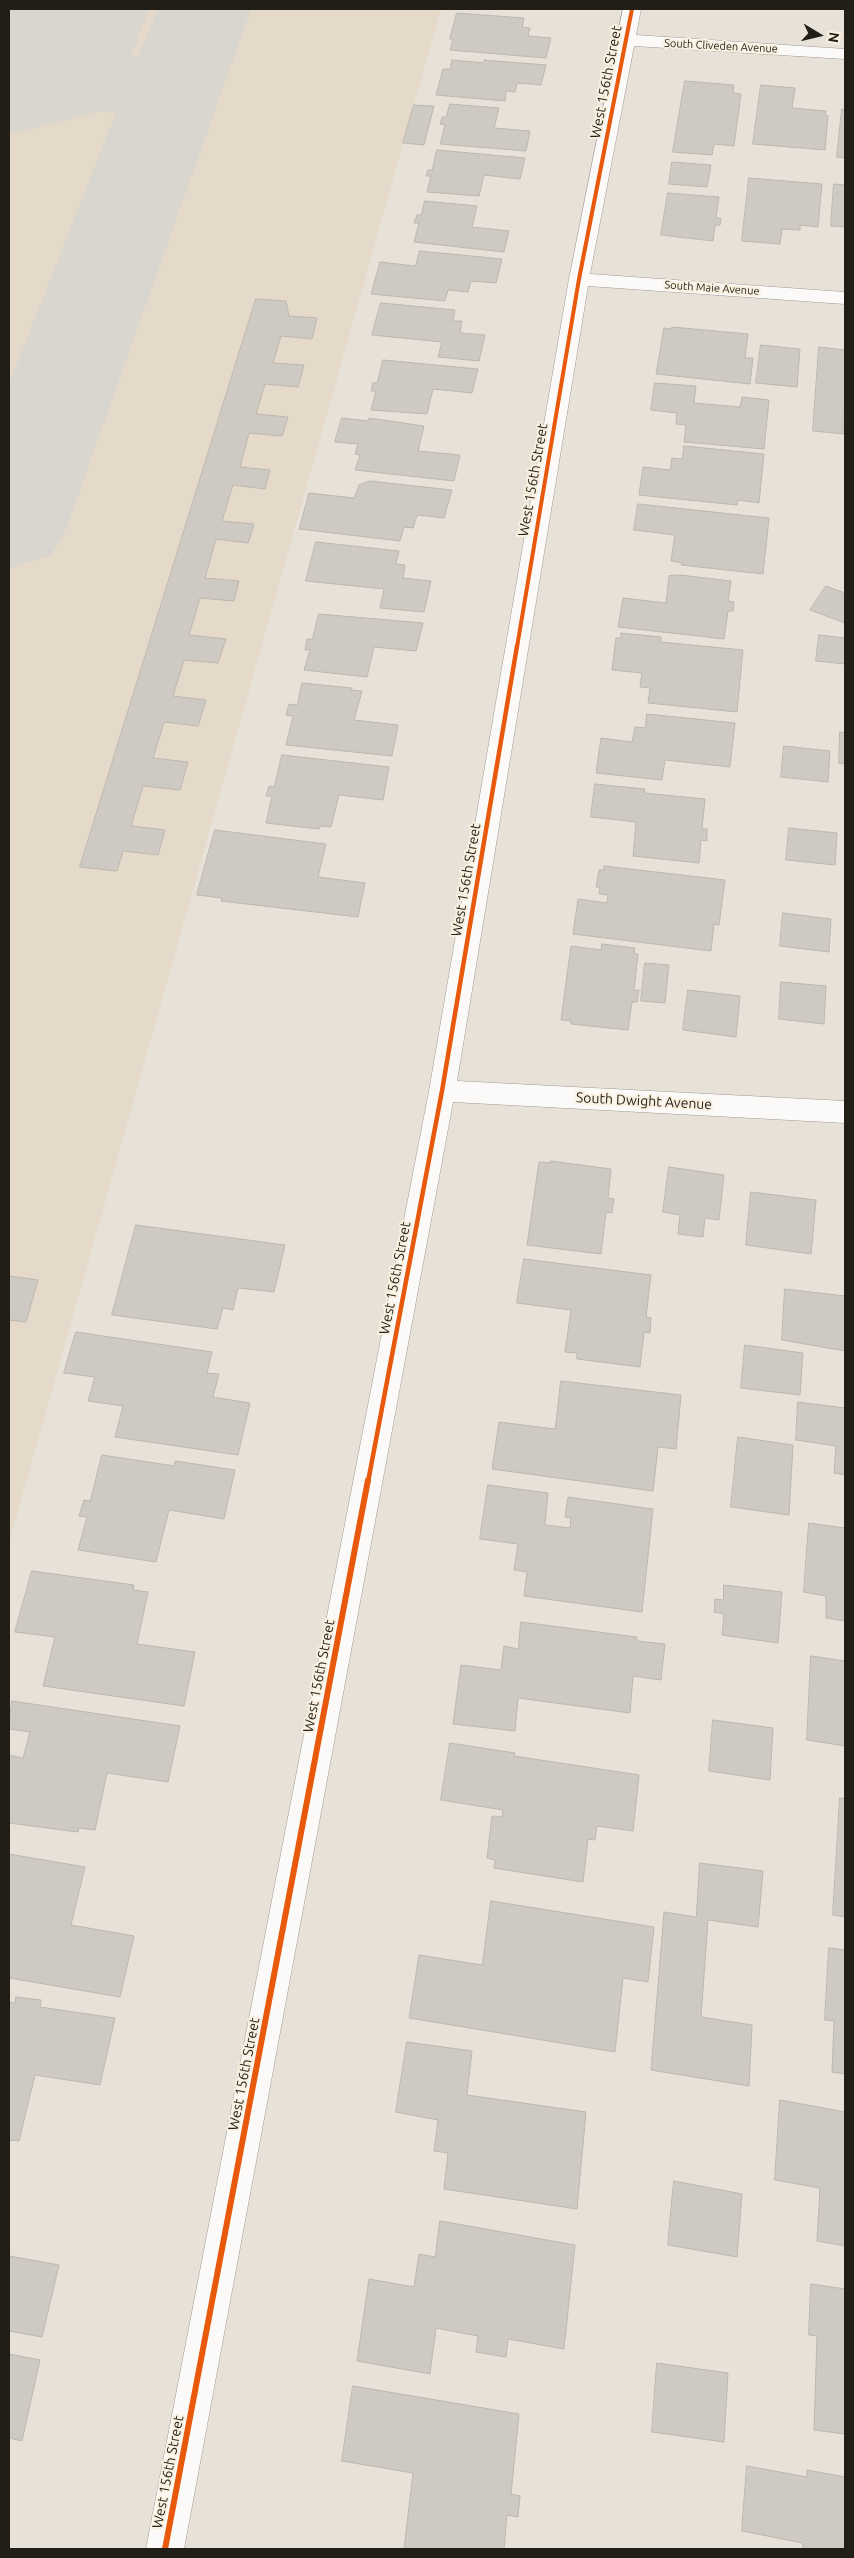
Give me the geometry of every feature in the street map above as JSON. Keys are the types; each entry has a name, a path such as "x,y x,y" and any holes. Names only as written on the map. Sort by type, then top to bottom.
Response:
{"street":[{"name":"West 156th Street","path":"165,2549 442,1091 578,279 632,9"},
{"name":"South Cliveden Avenue","path":"626,40 845,54"},
{"name":"South Maie Avenue","path":"578,279 845,298"},
{"name":"South Dwight Avenue","path":"442,1091 845,1112"}],"shaded area":[{"path":"9,9 441,9 9,1543"}],"building":[{"path":"457,13 524,18 522,27 530,28 528,36 551,38 546,58 450,50 453,39 450,39"},
{"path":"452,60 484,63 484,60 546,65 541,85 517,83 515,92 506,91 505,101 436,95 443,69 450,69"},
{"path":"685,81 734,85 733,93 741,94 734,146 714,144 712,155 673,152"},
{"path":"761,85 795,88 792,108 826,111 825,115 828,116 825,150 753,144"},
{"path":"450,104 499,108 494,128 530,131 526,151 440,144 445,125 440,124 442,117 446,117"},
{"path":"414,105 434,106 424,145 403,143"},
{"path":"842,109 845,110 845,158 837,157"},
{"path":"437,150 525,158 520,179 484,175 479,196 427,192 431,176 426,176 428,170 432,170"},
{"path":"672,162 711,165 707,187 669,184"},
{"path":"749,178 822,184 818,227 800,225 800,230 782,229 780,244 742,241"},
{"path":"834,184 845,185 845,227 831,226"},
{"path":"668,193 719,197 716,218 721,218 720,225 715,225 713,241 661,235"},
{"path":"425,201 477,206 472,227 509,231 504,252 414,242 419,223 414,223 417,215 421,215"},
{"path":"420,251 502,259 496,283 471,281 468,292 448,290 445,301 371,294 380,262 415,266"},
{"path":"256,299 286,301 289,316 317,318 312,339 281,336 273,363 304,365 298,387 265,384 256,414 288,417 282,436 249,433 240,467 270,470 265,489 233,485 222,521 254,524 248,543 216,539 205,578 239,581 234,601 200,598 189,635 226,639 218,663 184,660 173,696 206,700 198,726 164,722 153,758 188,762 180,790 143,786 131,826 165,830 158,855 123,851 117,871 80,867"},
{"path":"381,303 455,310 453,321 462,321 460,333 485,335 479,361 438,357 442,342 372,335"},
{"path":"672,327 748,334 745,358 753,358 750,384 656,374 664,328 672,329"},
{"path":"761,345 800,349 797,387 756,383"},
{"path":"819,347 845,350 844,434 813,431"},
{"path":"383,360 478,369 472,393 433,389 427,414 371,410 376,391 371,391 373,383 377,383"},
{"path":"655,383 696,386 694,403 740,407 742,397 769,400 764,449 684,442 686,425 676,424 677,413 651,410"},
{"path":"342,418 368,421 369,418 424,426 418,451 460,455 454,481 355,470 360,455 355,454 358,444 335,442"},
{"path":"684,446 764,454 759,503 738,500 737,505 639,495 643,467 670,470 672,458 682,459"},
{"path":"370,481 452,490 444,518 417,515 413,528 404,527 400,541 299,529 309,493 354,498 359,485"},
{"path":"638,504 769,518 763,574 681,565 682,563 671,561 675,535 634,530"},
{"path":"316,542 399,551 396,564 405,565 403,578 431,581 424,612 380,608 384,589 306,581"},
{"path":"680,575 731,581 728,601 734,602 733,611 728,611 724,639 618,627 623,598 666,603 669,576"},
{"path":"826,586 845,593 845,623 810,610"},
{"path":"319,614 423,623 416,651 374,647 367,677 304,670 310,650 305,650 307,639 312,639"},
{"path":"621,633 661,637 661,642 743,650 737,712 648,703 650,688 640,687 642,673 612,670 616,638 621,638"},
{"path":"819,635 845,638 845,664 816,661"},
{"path":"302,683 352,688 351,690 362,691 354,720 398,725 392,756 286,745 293,716 286,715 289,704 297,705"},
{"path":"647,714 735,723 730,767 665,760 662,780 596,773 601,738 632,742 635,727 645,728"},
{"path":"840,732 845,733 845,764 839,763"},
{"path":"784,746 830,751 828,782 781,777"},
{"path":"282,755 389,767 383,800 339,795 331,827 320,826 319,829 266,823 272,796 266,796 269,786 274,787"},
{"path":"595,784 645,789 644,793 705,799 702,829 707,829 707,841 701,840 699,863 633,856 636,822 591,817"},
{"path":"789,828 837,833 835,865 786,860"},
{"path":"215,830 326,844 318,877 365,883 358,917 221,901 222,898 197,895"},
{"path":"604,866 725,880 719,925 714,924 711,951 573,934 578,899 607,903 608,895 599,894 600,887 596,887 599,870 604,870"},
{"path":"783,913 831,919 829,952 780,946"},
{"path":"602,944 635,948 634,953 638,954 634,990 639,990 637,1002 632,1002 628,1030 571,1024 571,1021 561,1020 571,946 601,950"},
{"path":"645,963 669,965 665,1003 641,1001"},
{"path":"781,982 826,986 824,1024 779,1019"},
{"path":"688,990 740,996 736,1037 683,1030"},
{"path":"551,1161 611,1169 608,1198 614,1199 612,1213 606,1212 601,1254 527,1245 539,1162 550,1163"},
{"path":"669,1167 724,1175 719,1220 705,1218 703,1237 678,1234 680,1215 663,1212"},
{"path":"751,1192 816,1200 811,1254 746,1245"},
{"path":"136,1225 285,1245 274,1292 238,1288 233,1310 223,1308 217,1329 112,1315"},
{"path":"524,1259 651,1275 646,1317 651,1318 650,1333 644,1332 640,1367 577,1359 577,1353 565,1352 571,1310 517,1303"},
{"path":"9,1276 38,1280 26,1322 9,1320"},
{"path":"785,1289 845,1296 845,1351 782,1340"},
{"path":"76,1332 212,1352 207,1373 219,1374 213,1397 250,1403 238,1455 115,1437 123,1406 88,1401 95,1377 64,1373"},
{"path":"745,1345 803,1353 800,1395 741,1388"},
{"path":"561,1381 681,1395 676,1449 658,1447 653,1491 492,1469 499,1422 555,1429"},
{"path":"798,1402 845,1408 845,1475 834,1473 836,1446 796,1440"},
{"path":"738,1437 793,1445 789,1515 731,1507"},
{"path":"102,1455 174,1466 175,1461 235,1470 224,1519 169,1510 156,1562 78,1550 87,1517 79,1516 84,1500 90,1501"},
{"path":"488,1485 548,1493 545,1525 570,1528 571,1518 565,1517 568,1497 653,1509 642,1612 524,1596 527,1572 514,1570 518,1544 480,1539"},
{"path":"809,1523 845,1528 845,1621 826,1618 826,1596 804,1592"},
{"path":"32,1571 134,1585 133,1590 148,1592 137,1644 195,1652 184,1706 43,1686 55,1637 15,1632"},
{"path":"724,1585 782,1592 778,1643 722,1635 724,1614 714,1612 715,1599 723,1600"},
{"path":"521,1622 637,1637 637,1641 665,1644 661,1680 633,1676 630,1713 518,1698 515,1731 453,1724 461,1665 501,1670 504,1646 518,1649"},
{"path":"811,1656 845,1661 845,1746 807,1740"},
{"path":"12,1701 180,1726 168,1782 107,1773 95,1830 79,1828 78,1832 9,1823 9,1755 23,1758 30,1732 9,1729"},
{"path":"713,1720 773,1728 770,1780 709,1771"},
{"path":"450,1743 515,1753 514,1756 639,1775 633,1831 597,1826 595,1840 588,1839 583,1882 494,1868 495,1860 487,1858 492,1816 502,1817 503,1810 441,1800"},
{"path":"840,1798 845,1799 845,1917 833,1915"},
{"path":"9,1854 85,1867 71,1925 134,1936 120,1997 9,1978"},
{"path":"700,1863 763,1871 758,1927 708,1920 701,2017 752,2025 749,2086 651,2070 664,1912 696,1917"},
{"path":"491,1901 654,1927 648,1982 623,1978 615,2052 409,2018 419,1955 482,1965"},
{"path":"829,1948 845,1950 845,2074 832,2072 834,2021 825,2020"},
{"path":"16,1997 41,2000 40,2007 115,2018 100,2085 35,2075 19,2141 9,2140 9,2002 15,2003"},
{"path":"407,2042 472,2051 467,2095 586,2112 577,2209 444,2189 448,2153 434,2151 438,2120 396,2112"},
{"path":"780,2100 845,2112 845,2246 817,2241 820,2188 775,2180"},
{"path":"674,2181 742,2194 737,2257 668,2245"},
{"path":"440,2221 575,2245 564,2349 508,2339 506,2357 476,2352 478,2336 436,2328 430,2374 357,2361 369,2279 414,2287 419,2254 435,2257"},
{"path":"9,2256 59,2265 42,2337 9,2331"},
{"path":"811,2284 845,2289 845,2434 814,2430 817,2336 809,2335"},
{"path":"9,2354 40,2360 22,2441 9,2438"},
{"path":"657,2363 728,2373 724,2442 652,2432"},
{"path":"353,2386 519,2414 511,2494 520,2496 518,2517 507,2515 504,2549 404,2549 413,2473 342,2461"},
{"path":"747,2466 807,2477 807,2470 845,2477 845,2549 803,2549 803,2543 742,2531"}],"taxiway":[{"path":"9,529 204,9"},
{"path":"9,75 171,89"}],"runway":[{"path":"9,63 33,9"}],"cycle path":[{"path":"165,2549 442,1091 579,279 632,9"}]}
